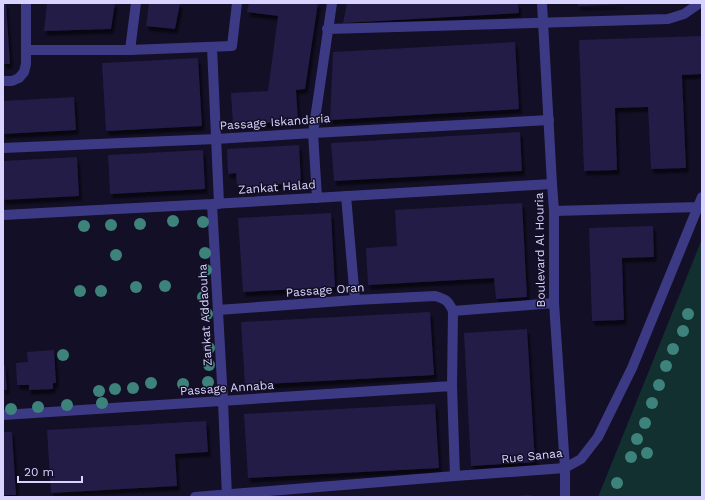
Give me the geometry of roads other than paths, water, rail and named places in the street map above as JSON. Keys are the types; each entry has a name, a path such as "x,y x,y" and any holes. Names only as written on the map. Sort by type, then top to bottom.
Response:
{"street":[{"path":"8,81 19,78 24,72 26,64 26,3"},
{"path":"130,50 136,3"},
{"path":"26,50 130,50 232,46 237,3"},
{"path":"317,198 313,133 332,3"},
{"name":"Boulevard Al Houria","path":"542,3 554,211 554,303 565,468 565,497"},
{"path":"328,29 668,19 684,14 698,3"},
{"name":"Zankat Addaouha","path":"212,47 216,139 215,204 218,310 227,496"},
{"name":"Passage Iskandaria","path":"3,148 216,139 549,120"},
{"name":"Zankat Halad","path":"3,215 552,184"},
{"path":"346,196 356,300"},
{"name":"Rue Sanaa","path":"196,497 227,496 565,468 581,459 598,436 632,368 702,197"},
{"path":"554,211 698,207"},
{"name":"Passage Oran","path":"218,310 435,296 445,299 450,304 453,311"},
{"path":"455,476 452,386 453,311 554,303"},
{"name":"Passage Annaba","path":"3,415 452,386"}]}
